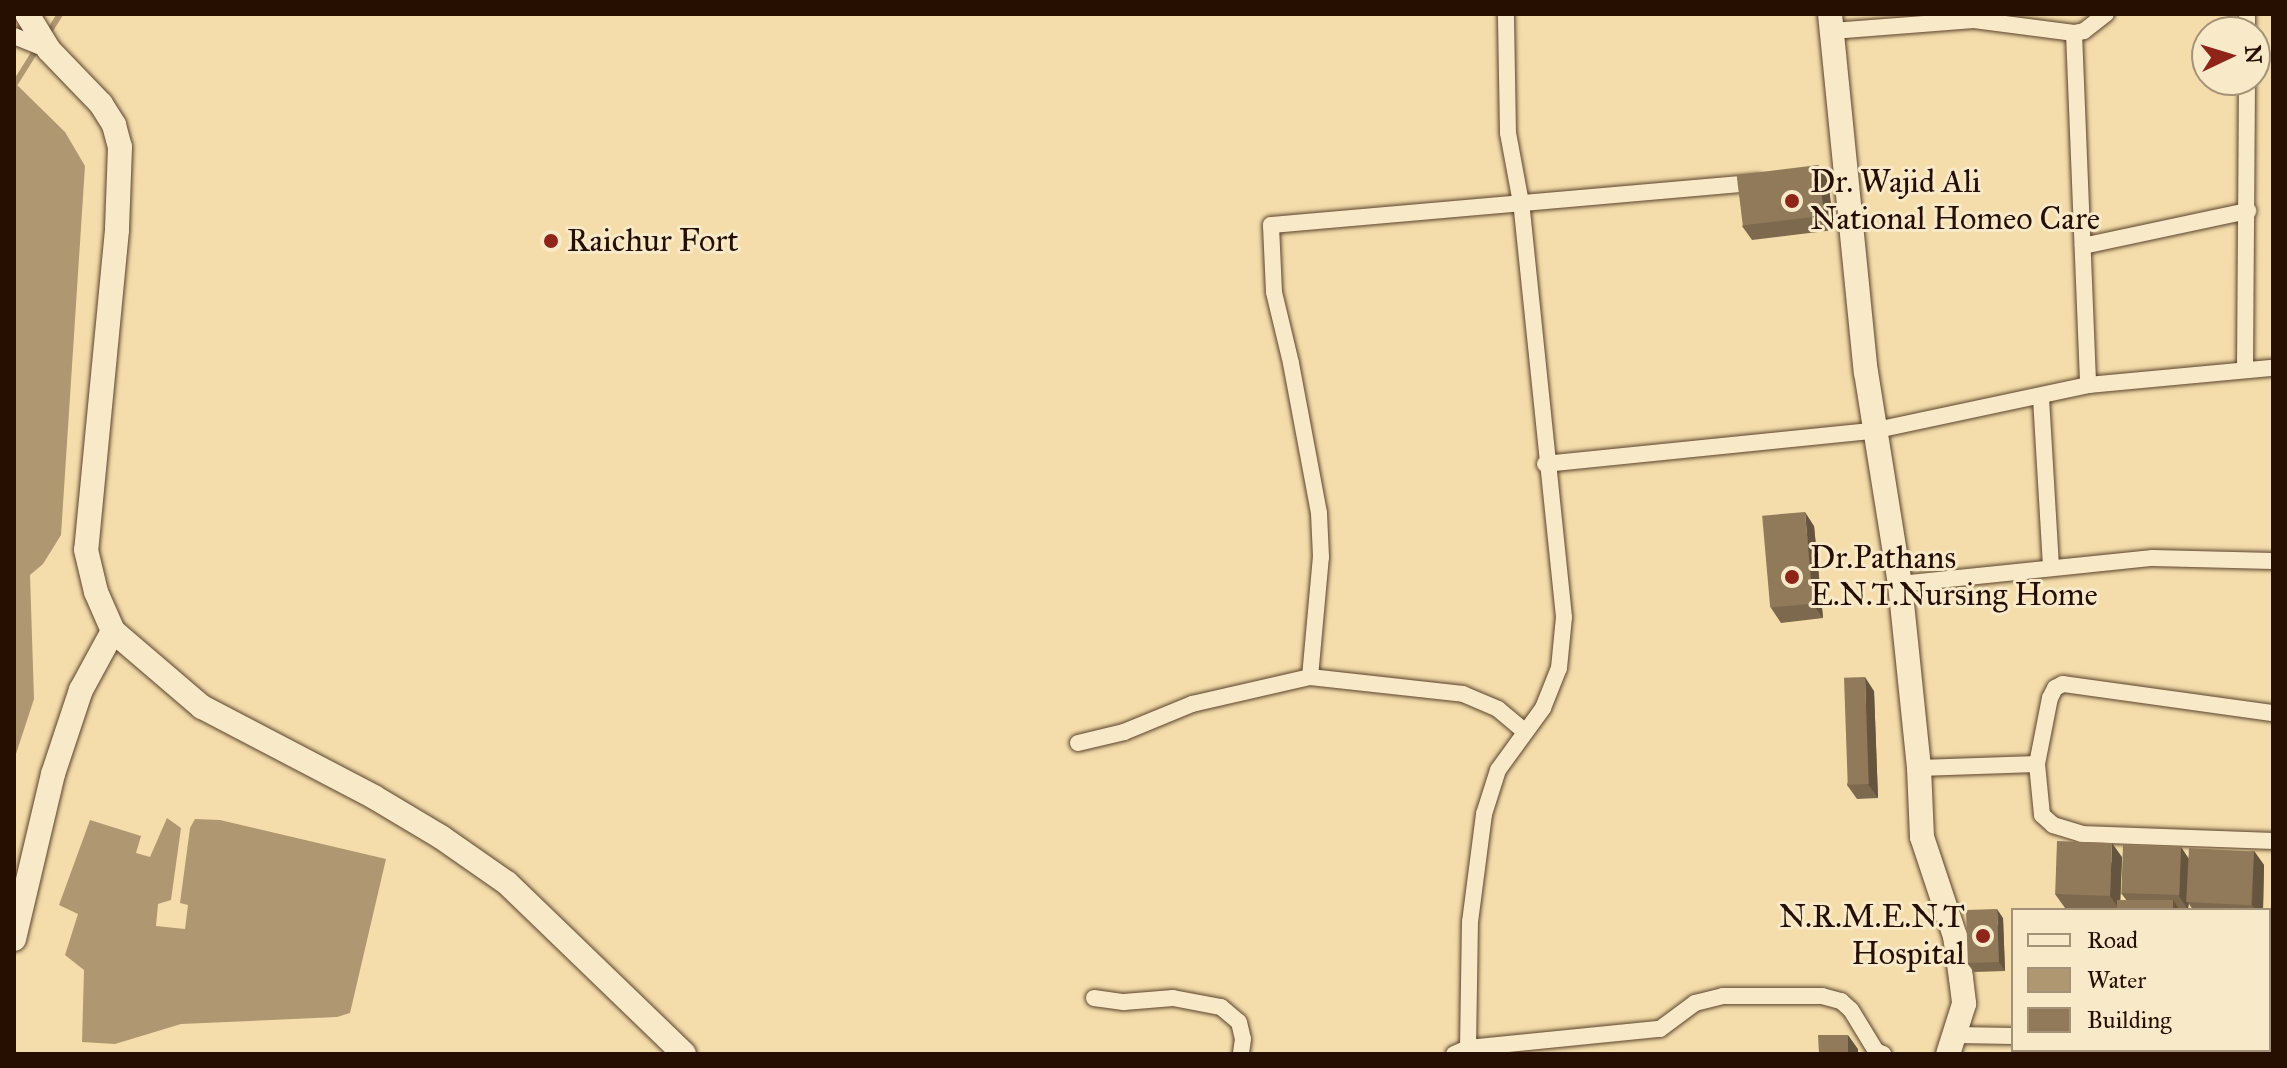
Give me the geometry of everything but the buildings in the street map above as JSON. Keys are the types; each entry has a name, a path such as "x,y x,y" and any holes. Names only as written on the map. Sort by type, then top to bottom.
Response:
{"main road":[{"path":"27,14 54,55 101,104 114,125 120,147 117,230 86,550 96,592 113,631 202,707 374,797 441,837 507,883 684,1054"},
{"path":"1831,23 1838,175 1900,584 1919,768 1922,837 1955,936 1961,978 1964,1004 1952,1045"},
{"path":"14,939 53,774 81,690 113,631"}],"street":[{"path":"1506,14 1508,133 1521,203 1545,464 1559,549 1564,617 1559,668 1543,708 1498,770 1484,814 1470,922 1473,1050 1660,1029 1695,1003 1723,996 1822,996 1841,1001 1851,1010 1867,1039 1876,1051 1883,1054"},
{"path":"1831,23 1974,20 2074,33 2084,31 2106,14"},
{"path":"2074,33 2088,385"},
{"path":"14,36 54,55"},
{"path":"2245,369 2247,96"},
{"path":"1310,677 1321,557 1319,513 1294,377 1274,292 1271,225 1768,181"},
{"path":"2083,246 2248,211"},
{"path":"1545,464 1877,430 2041,398 2088,385 2273,368"},
{"path":"2041,398 2051,568"},
{"path":"1900,584 2153,558 2273,561"},
{"path":"1078,743 1124,732 1192,704 1310,677 1463,694 1498,709 1525,732"},
{"path":"2273,713 2063,684 2055,688 2050,698 2037,764 2042,815 2053,825 2082,834 2273,841"},
{"path":"1919,768 2037,764"},
{"path":"1094,998 1124,1002 1173,998 1221,1007 1239,1022 1243,1039 1241,1054"},
{"path":"1952,1045 2011,1036"}],"water":[{"path":"14,82 65,132 85,166 61,535 43,564 30,575 34,699 14,760"},
{"path":"167,818 181,828 171,900 158,904 156,926 185,929 188,905 180,903 190,828 195,819 220,820 386,859 350,1013 337,1017 181,1024 115,1044 82,1042 84,970 65,955 78,914 59,905 90,820 141,836 136,853 150,857"}],"waterway":[{"path":"47,35 60,14"},
{"path":"14,85 38,47"}],"place":[{"name":"Dr. Wajid Ali National Homeo Care","path":"1792,201"},
{"name":"Raichur Fort","path":"551,241"},
{"name":"Dr.Pathans E.N.T.Nursing Home","path":"1792,577"},
{"name":"N.R.M.E.N.T Hospital","path":"1983,936"}]}
